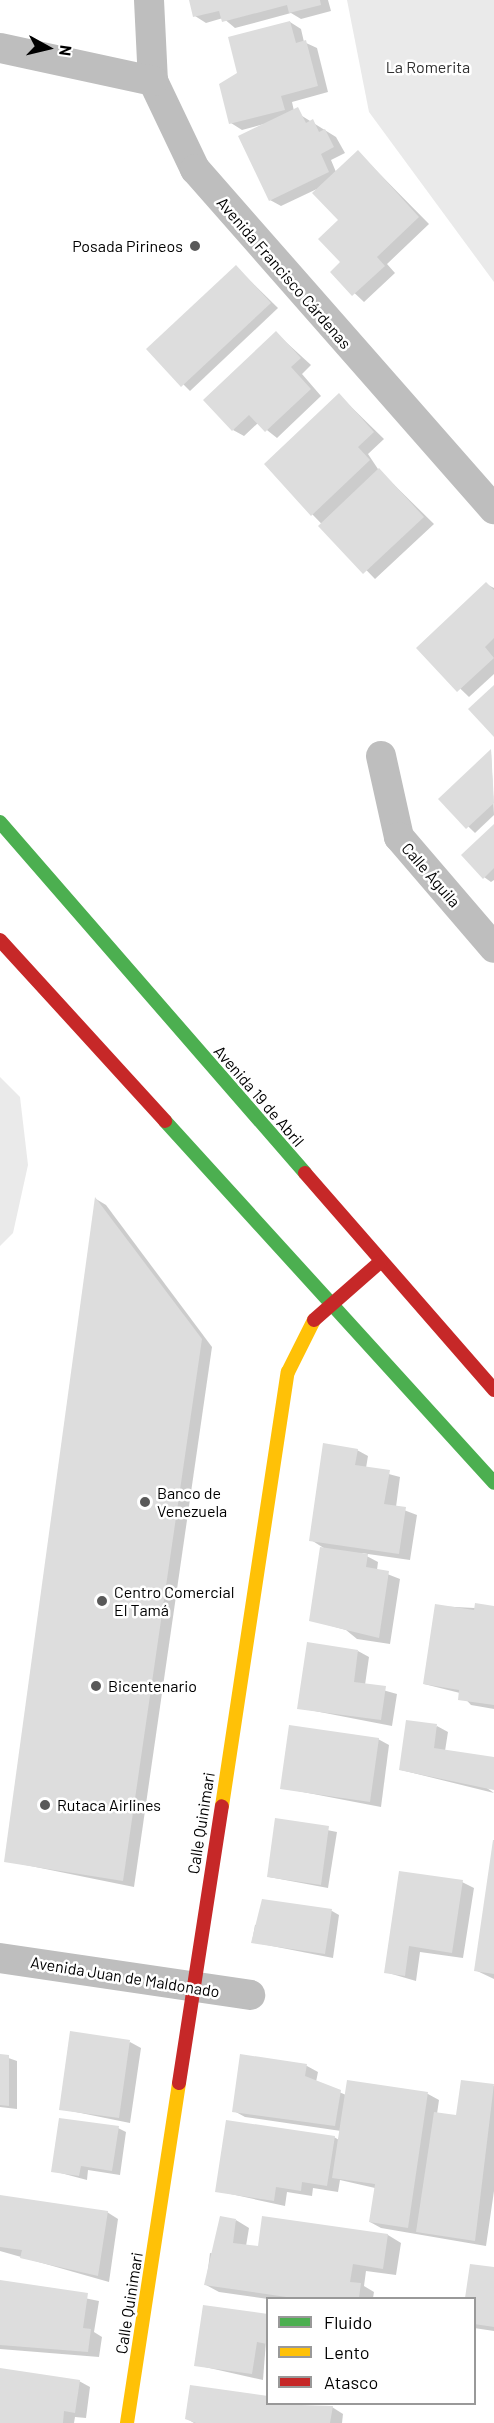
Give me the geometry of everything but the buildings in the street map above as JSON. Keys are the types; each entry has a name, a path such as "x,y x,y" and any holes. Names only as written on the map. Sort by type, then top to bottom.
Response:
{"main road":[{"name":"Avenida 19 de Abril","path":"0,822 380,1262 494,1390"},
{"path":"0,940 330,1306 494,1483"},
{"name":"Calle Quinimari","path":"127,2423 283,1397 310,1323 380,1262"}],"street":[{"name":"Avenida Francisco Cárdenas","path":"149,0 153,81 195,169 488,490"},
{"path":"0,48 153,81"},
{"name":"Calle Águila","path":"381,756 399,837 494,948"},
{"name":"Avenida Juan de Maldonado","path":"0,1958 250,1995"}],"green space":[{"name":"La Romerita","path":"347,0 494,0 494,282 369,112"},
{"path":"0,1077 20,1097 28,1165 13,1233 0,1246"}],"traffic: fast":[{"path":"0,822 305,1173"},
{"path":"165,1121 494,1483"}],"traffic: slow":[{"path":"222,1806 288,1372 314,1320"},
{"path":"127,2423 179,2083"}],"traffic: jam":[{"path":"0,940 165,1121"},
{"path":"305,1173 494,1390"},
{"path":"314,1320 380,1262"},
{"path":"179,2083 222,1806"}],"place":[{"name":"Posada Pirineos","path":"195,246"},
{"name":"Banco de Venezuela","path":"145,1502"},
{"name":"Centro Comercial El Tamá","path":"102,1601"},
{"name":"Bicentenario","path":"96,1686"},
{"name":"Rutaca Airlines","path":"45,1805"}]}
